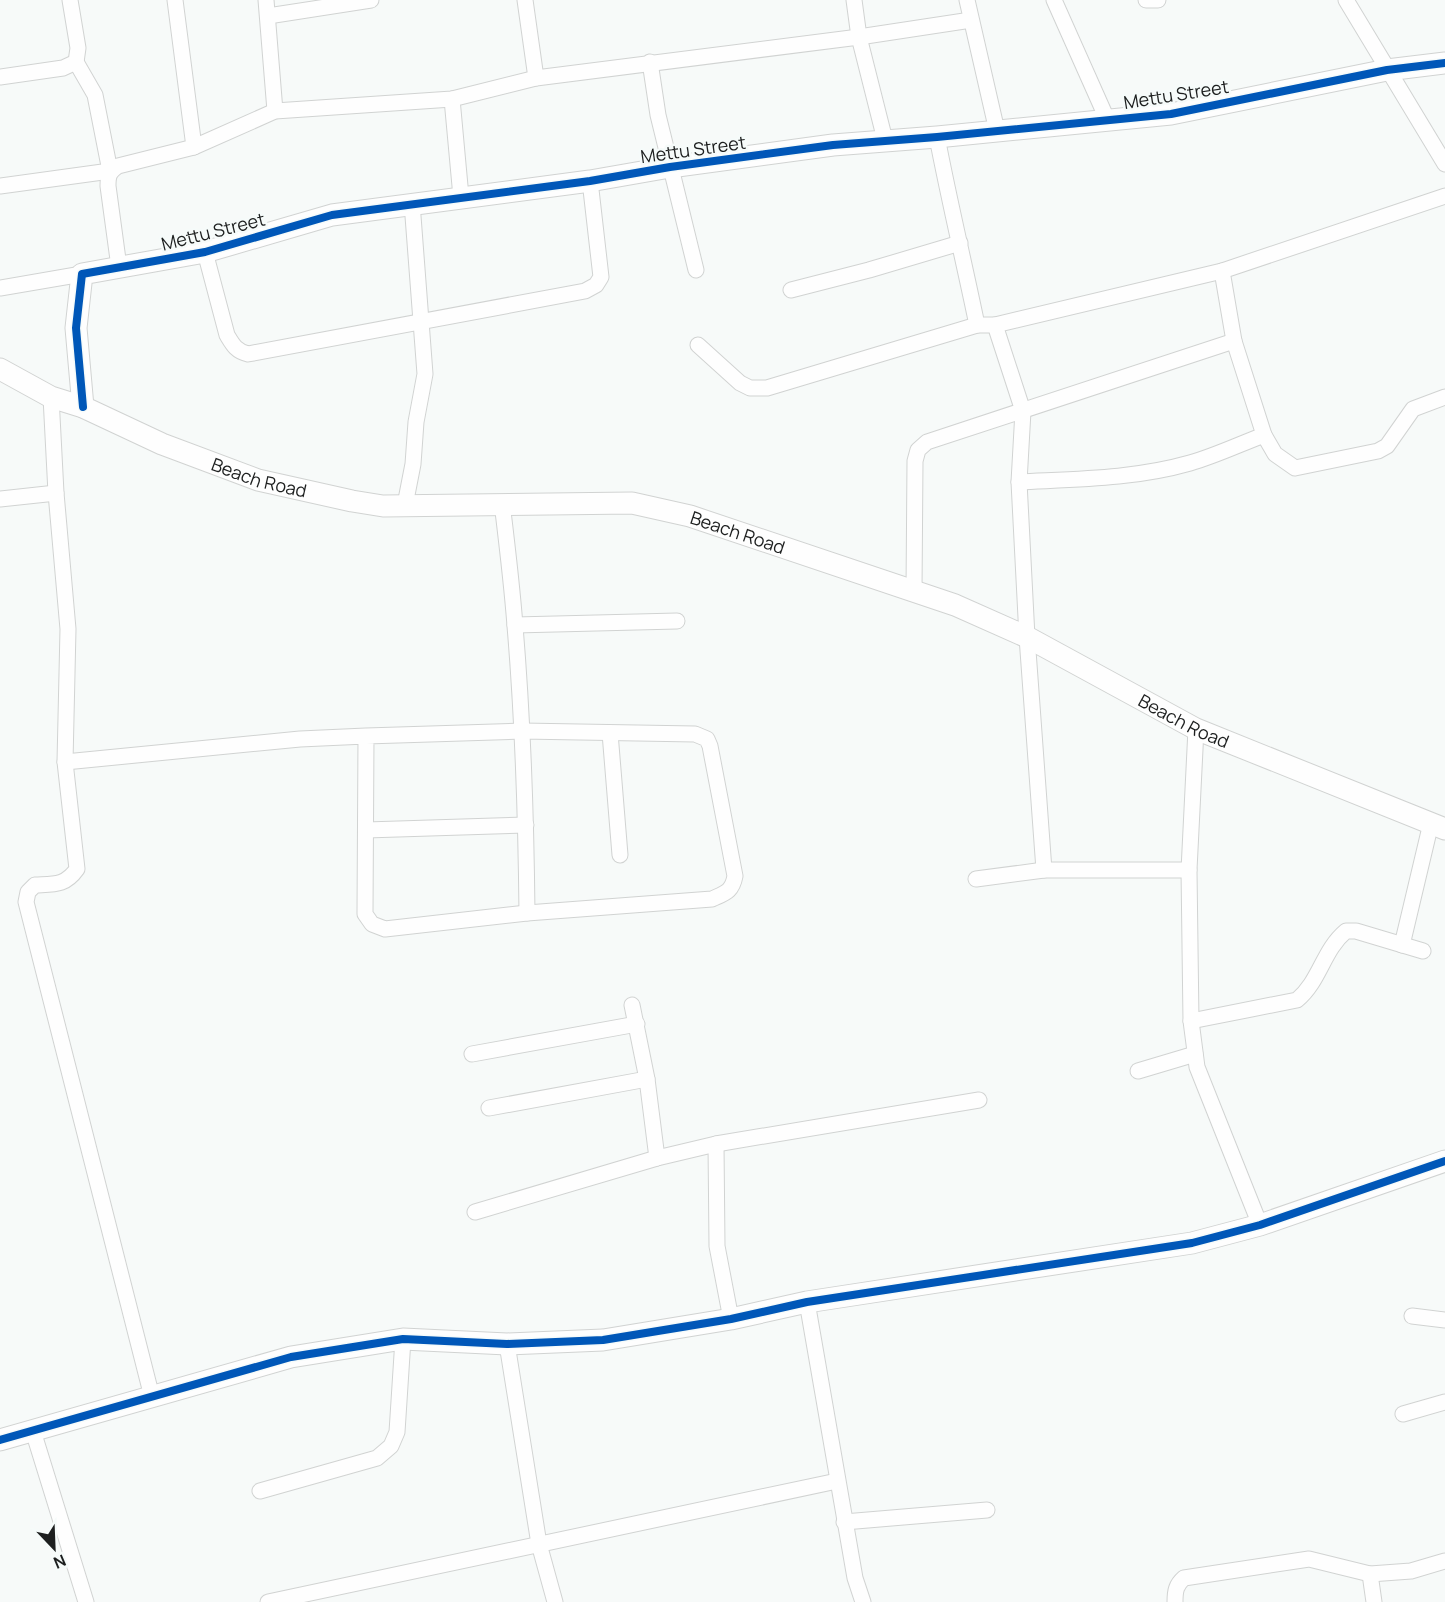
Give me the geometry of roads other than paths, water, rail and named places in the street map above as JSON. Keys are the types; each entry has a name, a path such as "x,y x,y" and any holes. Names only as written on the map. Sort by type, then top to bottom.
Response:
{"street":[{"path":"70,0 78,48 76,62 95,95 110,171 108,186 119,267"},
{"path":"175,0 194,147"},
{"path":"266,0 274,111"},
{"path":"268,16 371,0"},
{"path":"525,0 536,78"},
{"path":"854,0 859,37 885,140"},
{"path":"967,0 997,131"},
{"path":"1054,0 1107,119"},
{"path":"1146,0 1158,0"},
{"path":"1346,0 1445,164"},
{"path":"0,186 110,171 118,166 194,147 274,111 452,99 536,78 859,37 971,20"},
{"path":"0,76 63,68 76,62"},
{"path":"650,62 670,167 696,270"},
{"name":"Mettu Street","path":"82,274 205,252 332,215 590,181 670,167 885,140 1171,114 1387,70 1445,63"},
{"path":"452,99 461,197"},
{"path":"937,137 951,214 960,243 977,325"},
{"path":"205,252 227,335 239,352 248,354 585,291 596,285 601,277 590,181"},
{"path":"698,345 740,383 750,388 767,388 977,325 995,325 1222,271 1445,196"},
{"path":"405,505 425,374 412,203"},
{"path":"792,290 960,243"},
{"path":"1222,271 1234,341 1264,435 1275,454 1295,468 1378,451 1387,446 1413,409 1445,397"},
{"path":"0,288 82,274 75,328 83,407"},
{"path":"995,325 1023,411 1019,482 1027,637 1044,870"},
{"path":"914,591 915,461 918,450 927,442 1234,341"},
{"name":"Beach Road","path":"0,369 51,397 83,407 162,444 258,480 352,501 383,506 632,503 690,516 955,605 1027,637 1196,729 1438,826"},
{"path":"51,397 56,493 68,629 65,762 77,869 71,878 60,884 34,885 28,892 26,902 152,1397"},
{"path":"1019,482 1117,477 1156,471 1192,462 1264,435"},
{"path":"0,499 56,493"},
{"path":"502,503 515,625 522,731 526,825 526,912"},
{"path":"515,625 677,621"},
{"path":"1196,729 1189,870 1191,1021 1195,1054 1197,1067 1260,1225"},
{"path":"65,762 366,736 522,731 695,734 706,739 710,746 735,876 733,886 712,899 526,912 384,929 372,924 365,914 366,736"},
{"path":"610,733 620,855"},
{"path":"366,830 526,825"},
{"path":"1402,945 1438,826"},
{"path":"976,879 1044,870 1189,870"},
{"path":"1191,1021 1297,1000 1306,992 1335,940 1346,931 1356,931 1423,951"},
{"path":"632,1005 647,1079 657,1158"},
{"path":"472,1054 637,1024"},
{"path":"1138,1071 1195,1054"},
{"path":"489,1108 647,1079"},
{"path":"475,1212 657,1158 716,1144 979,1100"},
{"path":"716,1144 717,1246 731,1318"},
{"path":"0,1440 291,1357 403,1339 507,1344 603,1340 731,1318 807,1302 1192,1243 1260,1225 1445,1161"},
{"path":"807,1302 844,1522 855,1578 863,1602"},
{"path":"1412,1316 1445,1320"},
{"path":"260,1491 377,1458 391,1446 397,1432 403,1339"},
{"path":"507,1344 539,1544 555,1602"},
{"path":"1403,1414 1445,1402"},
{"path":"33,1431 86,1602"},
{"path":"268,1602 837,1481"},
{"path":"844,1522 987,1510"},
{"path":"1175,1602 1178,1584 1184,1578 1309,1559 1370,1574 1411,1571 1445,1561"},
{"path":"1370,1574 1374,1602"}]}
